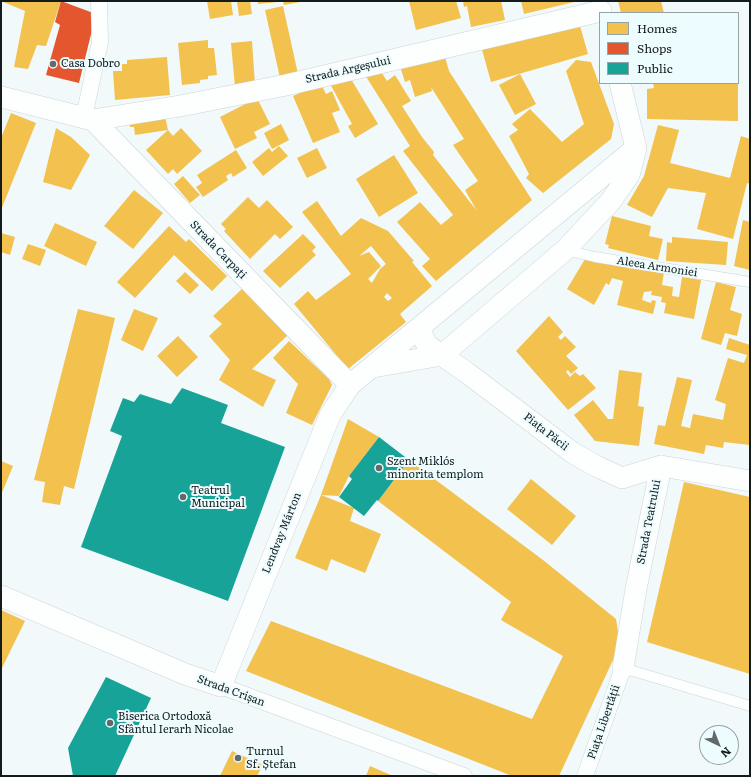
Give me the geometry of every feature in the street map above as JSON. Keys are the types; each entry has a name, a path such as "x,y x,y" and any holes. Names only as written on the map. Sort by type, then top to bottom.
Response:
{"street":[{"path":"1,97 88,119 100,42 99,1"},
{"name":"Strada Argeșului","path":"88,119 180,106 286,85 600,8"},
{"path":"373,367 442,355 565,250 610,202 629,175 636,148 620,84"},
{"name":"Strada Carpați","path":"88,119 350,385"},
{"path":"373,367 588,186 636,148"},
{"path":"588,186 598,189 610,202"},
{"name":"Piața Păcii","path":"422,326 422,335 427,345 573,453 622,478 660,466"},
{"name":"Lendvay Márton","path":"221,686 330,415 350,385 373,367"},
{"name":"Strada Teatrului","path":"623,668 636,589 660,466 750,481"},
{"name":"Strada Crișan","path":"1,596 185,674 464,776"},
{"name":"Piața Libertății","path":"585,776 623,668"}],"lane":[{"name":"Aleea Armoniei","path":"565,250 595,257 750,282"},
{"path":"623,668 750,706"}],"building: Homes":[{"path":"1,1 61,1 46,46 37,45 28,69 14,67 25,11"},
{"path":"207,1 231,1 233,15 210,19"},
{"path":"237,1 250,1 252,14 239,16"},
{"path":"258,1 278,1 278,2 258,4"},
{"path":"283,1 300,1 300,2 284,5"},
{"path":"409,1 456,1 461,18 416,30"},
{"path":"463,1 501,1 505,20 471,27 467,6 464,7"},
{"path":"521,1 574,1 574,2 524,14"},
{"path":"618,1 661,1 664,12 621,12"},
{"path":"283,6 298,74 280,78 265,10"},
{"path":"578,19 588,54 491,82 481,46"},
{"path":"208,40 208,48 214,48 217,75 208,76 208,79 200,80 200,83 182,85 178,43"},
{"path":"252,41 255,85 235,87 231,43"},
{"path":"443,50 449,71 532,200 436,281 422,266 430,259 397,222 420,202 441,225 453,215 403,151 410,146 365,75 378,67 387,81 395,75 411,101 402,106 422,137 434,152 433,155 477,211 465,190 478,181 453,145 464,139 431,87 432,91 415,97 410,80 405,82 399,63"},
{"path":"167,57 170,95 115,100 113,71 122,71 122,64 127,64 127,60"},
{"path":"576,60 591,62 614,124 611,139 543,193 526,178 529,174 509,136 518,130 512,124 530,109 562,142 584,124 566,71"},
{"path":"348,74 378,124 355,138 348,126 352,124 329,82"},
{"path":"520,74 536,104 515,115 499,85"},
{"path":"321,84 326,94 332,91 340,110 332,113 340,132 313,143 293,96"},
{"path":"653,84 738,84 738,121 647,119 647,89 654,88"},
{"path":"257,98 270,124 254,132 257,138 235,149 220,117"},
{"path":"11,113 36,123 1,210 1,138"},
{"path":"165,116 168,130 135,135 134,127 130,127 129,121"},
{"path":"281,124 289,140 272,149 264,133"},
{"path":"658,125 679,130 670,163 730,178 741,136 750,139 750,184 747,183 733,239 697,229 706,193 668,188 652,217 627,205 644,176"},
{"path":"56,128 71,137 90,155 71,190 43,182"},
{"path":"181,128 202,151 177,174 173,169 168,174 146,150 168,130 173,136"},
{"path":"279,146 288,156 263,176 252,162 269,148 272,152"},
{"path":"317,148 327,168 307,178 297,158"},
{"path":"236,150 247,168 233,177 231,173 226,176 228,180 203,197 196,187 202,183 197,175"},
{"path":"394,155 418,193 379,217 356,179"},
{"path":"183,176 200,195 190,203 174,184"},
{"path":"134,190 163,213 133,249 104,226"},
{"path":"248,197 259,208 267,200 293,227 280,239 275,234 250,259 224,231 226,229 221,224"},
{"path":"317,201 341,236 361,218 388,231 414,261 412,262 432,286 400,314 406,322 348,369 294,304 308,291 316,300 351,274 302,212","holes":["371,246 386,264 380,269 372,283 368,279 381,266 369,252 359,256","387,293 392,298 388,301 384,297"]},
{"path":"612,216 651,226 649,236 663,239 658,260 608,248 609,245 605,244"},
{"path":"743,220 750,222 750,270 734,266"},
{"path":"55,223 97,242 86,266 44,246"},
{"path":"169,226 186,242 189,239 227,276 212,291 174,255 135,298 117,282"},
{"path":"1,233 15,237 10,255 1,252"},
{"path":"303,234 316,247 312,251 316,255 280,288 263,271"},
{"path":"672,237 728,242 726,265 666,261 667,242 672,243"},
{"path":"28,244 46,250 40,266 22,259"},
{"path":"585,259 664,272 662,285 673,287 672,296 679,297 682,277 701,280 694,319 664,313 666,303 661,302 662,297 651,295 652,291 644,292 642,300 651,303 652,300 656,301 653,314 617,305 623,281 612,278 609,285 606,283 594,305 567,289"},
{"path":"185,272 199,285 190,294 176,281"},
{"path":"716,282 736,287 730,310 742,314 737,336 725,333 721,345 701,339"},
{"path":"242,289 288,335 252,369 276,380 263,407 219,380 230,360 209,336 222,324 213,316"},
{"path":"78,309 115,318 74,489 64,486 60,505 42,502 45,482 34,480"},
{"path":"134,309 158,318 143,351 121,340"},
{"path":"549,316 563,332 558,337 561,340 565,336 576,347 566,356 578,368 571,374 568,370 566,372 570,377 575,372 580,376 583,374 596,388 568,410 516,351"},
{"path":"178,336 198,357 177,377 157,356"},
{"path":"729,338 750,345 750,445 724,442 723,448 706,445 704,454 654,444 658,425 665,426 677,377 692,380 681,426 690,428 693,414 723,420 726,404 715,400 728,358 744,363 747,355 726,349"},
{"path":"289,341 329,379 332,385 312,425 286,413 298,384 273,358"},
{"path":"619,370 642,373 638,406 644,407 639,446 595,441 574,415 593,400 608,419 613,419"},
{"path":"348,419 379,437 349,476 339,496 321,495"},
{"path":"409,460 543,560 616,619 620,645 559,776 512,776 246,671 271,621 532,719 563,656 501,620 511,602 378,501"},
{"path":"1,461 13,466 1,495"},
{"path":"531,479 576,516 552,545 507,509"},
{"path":"684,482 750,497 750,674 647,642"},
{"path":"321,495 354,508 350,521 381,534 365,573 331,559 327,571 295,558"},
{"path":"1,610 25,621 1,670"},
{"name":"Turnul Sf. Ștefan","path":"232,751 263,765 257,776 220,776"},
{"path":"370,766 393,776 366,776"}],"building: Shops":[{"path":"61,1 96,14 79,83 46,75 60,25 55,22"}],"building: Public":[{"name":"Teatrul Municipal","path":"182,388 228,405 221,423 285,447 228,601 81,547 122,436 110,431 123,398 134,402 140,394 171,404"},
{"name":"Szent Miklós minorita templom","path":"379,437 409,460 378,501 377,500 364,516 339,497 352,479 349,476"},
{"name":"Biserica Ortodoxă Sfântul Ierarh Nicolae","path":"106,677 151,698 115,776 73,776 68,748"}],"place":[{"name":"Casa Dobro","path":"53,64"},
{"name":"Szent Miklós minorita templom","path":"379,468"},
{"name":"Teatrul Municipal","path":"183,497"},
{"name":"Biserica Ortodoxă Sfântul Ierarh Nicolae","path":"110,723"},
{"name":"Turnul Sf. Ștefan","path":"238,758"}]}
